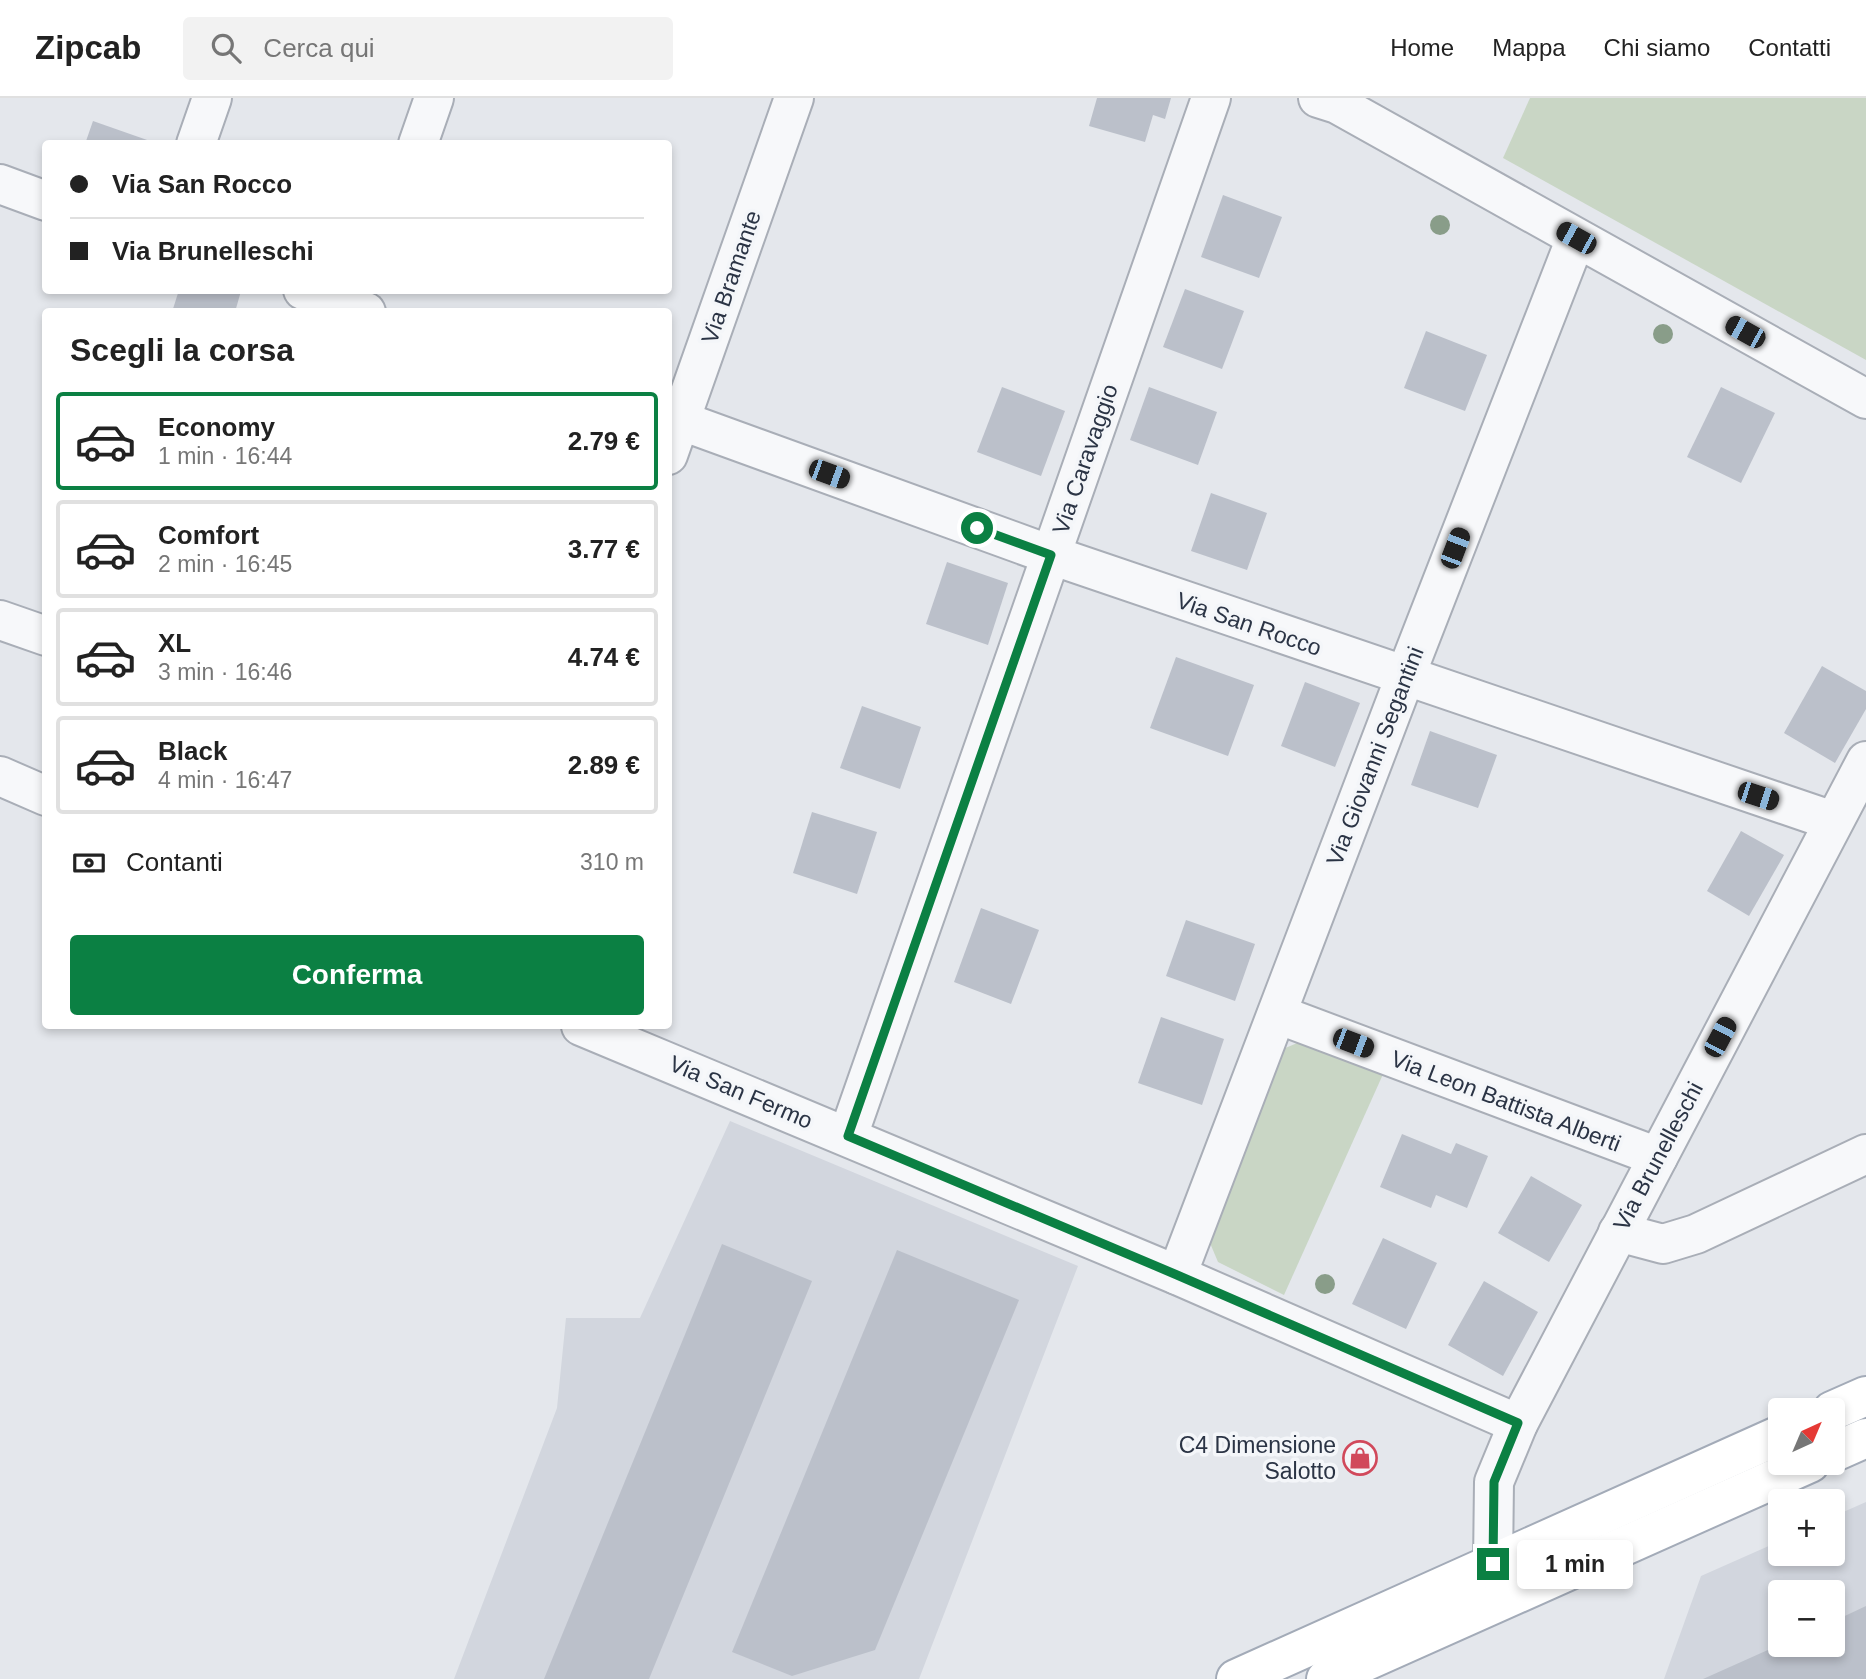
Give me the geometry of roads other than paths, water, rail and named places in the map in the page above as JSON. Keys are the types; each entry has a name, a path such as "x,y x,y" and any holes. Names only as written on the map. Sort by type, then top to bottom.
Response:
{"main road":[{"path":"1845,1405 1866,1396"},
{"path":"1845,1447 1866,1438"},
{"path":"1236,1679 1768,1440"},
{"path":"1326,1679 1783,1475"}],"street":[{"path":"197,140 212,98"},
{"path":"419,140 434,98"},
{"name":"Via Bramante","path":"673,431 794,98"},
{"name":"Via Caravaggio","path":"848,1136 1210,98"},
{"path":"1318,98 1337,104 1866,399"},
{"path":"0,184 42,200"},
{"name":"Via Giovanni Segantini","path":"1177,1275 1576,238"},
{"path":"318,294 363,306"},
{"name":"Via San Rocco","path":"673,431 1051,555 1833,821"},
{"path":"0,620 42,635"},
{"name":"Via Brunelleschi","path":"1493,1564 1494,1482 1518,1423 1866,761"},
{"path":"0,776 42,794"},
{"name":"Via Leon Battista Alberti","path":"1277,1014 1658,1157"},
{"name":"Via San Fermo","path":"588,1029 1177,1275 1518,1423"},
{"path":"1618,1232 1663,1244 1696,1234 1866,1154"}],"place":[{"name":"C4 Dimensione Salotto","path":"1360,1458"}]}
